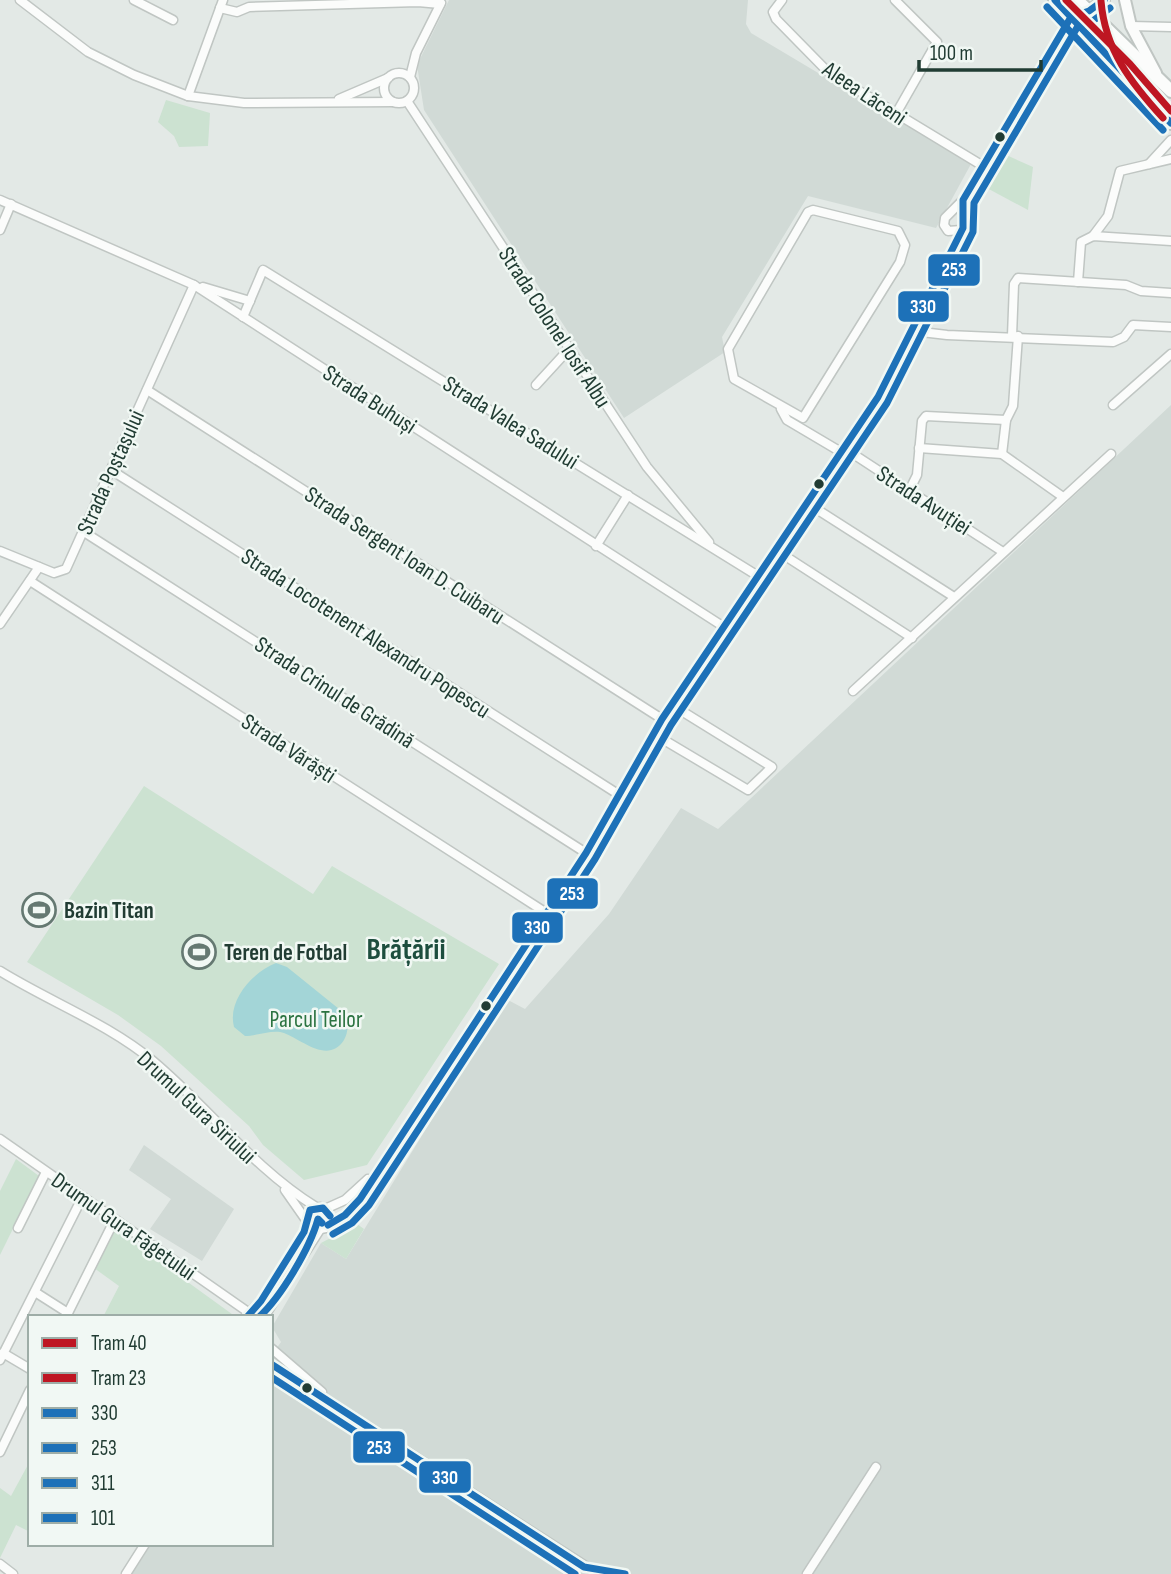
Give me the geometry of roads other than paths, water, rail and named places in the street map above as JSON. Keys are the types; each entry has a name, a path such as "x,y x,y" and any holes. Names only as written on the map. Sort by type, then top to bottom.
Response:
{"main road":[{"path":"1055,0 1171,123"},
{"path":"1082,3 1171,91"}],"street":[{"path":"20,0 88,52 134,75 188,96 244,103 407,101 414,90 410,77 416,52"},
{"path":"134,0 173,20"},
{"name":"Aleea Lăceni","path":"782,0 775,8 776,19 828,72 897,112 911,125 983,166"},
{"path":"895,0 937,42 897,112"},
{"path":"950,256 948,231 944,223 963,200 1071,17 1082,3 1104,0"},
{"path":"1125,0 1131,26 1159,78"},
{"path":"188,96 221,4 237,12 249,4 442,2 416,52 398,73 337,100"},
{"path":"1131,26 1170,27"},
{"path":"398,73 410,77"},
{"path":"388,78 385,91 393,102"},
{"name":"Strada Colonel Iosif Albu","path":"407,101 647,467 713,547"},
{"path":"1147,166 1171,140"},
{"path":"1078,282 1082,242 1093,236 1106,221 1119,171 1171,159"},
{"name":"Strada Buhuși","path":"0,200 194,285 724,627"},
{"path":"265,1315 318,1231 355,1205 548,914 621,796 662,719 885,386 961,230 964,222 963,200"},
{"path":"0,230 11,204"},
{"name":"Strada Avuției","path":"779,407 798,417 807,415 900,262 905,245 898,231 813,210 808,212 728,349 734,379 779,407 787,420 910,489 1003,552"},
{"path":"951,213 962,217"},
{"path":"948,231 961,230"},
{"path":"1093,236 1171,241"},
{"name":"Strada Valea Sadului","path":"250,301 263,270 758,576"},
{"path":"1002,454 1006,420 1013,406 1014,284 1018,278 1170,293"},
{"path":"194,285 250,301 243,317"},
{"name":"Strada Poștașului","path":"39,567 54,573 66,569 194,285"},
{"path":"913,331 947,335 1113,342 1124,337 1133,325 1171,327"},
{"path":"536,385 569,349"},
{"path":"1113,405 1171,354"},
{"name":"Strada Sergent Ioan D. Cuibaru","path":"147,390 662,719"},
{"path":"910,489 917,475 922,421 926,416 1006,420"},
{"path":"919,448 1002,454 1063,497"},
{"path":"853,691 1111,454"},
{"name":"Strada Locotenent Alexandru Popescu","path":"111,470 621,796"},
{"path":"596,546 628,495"},
{"path":"807,503 954,597"},
{"name":"Strada Crinul de Grădină","path":"84,532 586,853"},
{"path":"776,550 912,638"},
{"path":"0,551 39,567 0,624"},
{"name":"Strada Vărăști","path":"30,581 548,914"},
{"path":"654,734 748,790 772,767 672,705"},
{"name":"Drumul Gura Siriului","path":"0,971 139,1050 282,1185 307,1222"},
{"name":"Drumul Gura Făgetului","path":"0,1139 114,1221 250,1312"},
{"path":"250,1312 307,1222 310,1210 353,1194 384,1161"},
{"path":"18,1228 46,1172"},
{"name":"Drumul Gura Siriului","path":"282,1185 321,1208"},
{"path":"28,1368 2,1357 82,1198"},
{"path":"321,1208 330,1218 328,1225"},
{"path":"35,1292 67,1315 114,1221"},
{"path":"307,1222 318,1231"},
{"path":"273,1350 342,1410"},
{"path":"273,1365 598,1574"},
{"path":"0,1452 28,1394"},
{"path":"807,1574 876,1467"},
{"path":"126,1574 144,1546"},
{"path":"0,1564 13,1574"},
{"path":"584,1567 625,1574"}],"water":[{"path":"276,963 287,967 344,1013 347,1033 338,1047 330,1050 314,1048 280,1032 245,1036 234,1027 234,1007 238,997 251,980"}],"tram line":[{"name":"40","path":"1066,0 1130,64 1171,111"},
{"name":"23","path":"1101,1 1114,50 1130,79 1163,118"}],"place":[{"name":"Bazin Titan","path":"39,910"},
{"name":"Teren de Fotbal","path":"199,952"}],"district":[{"name":"Brățării","path":"406,949"}],"park label":[{"name":"Parcul Teilor","path":"316,1019"}]}
